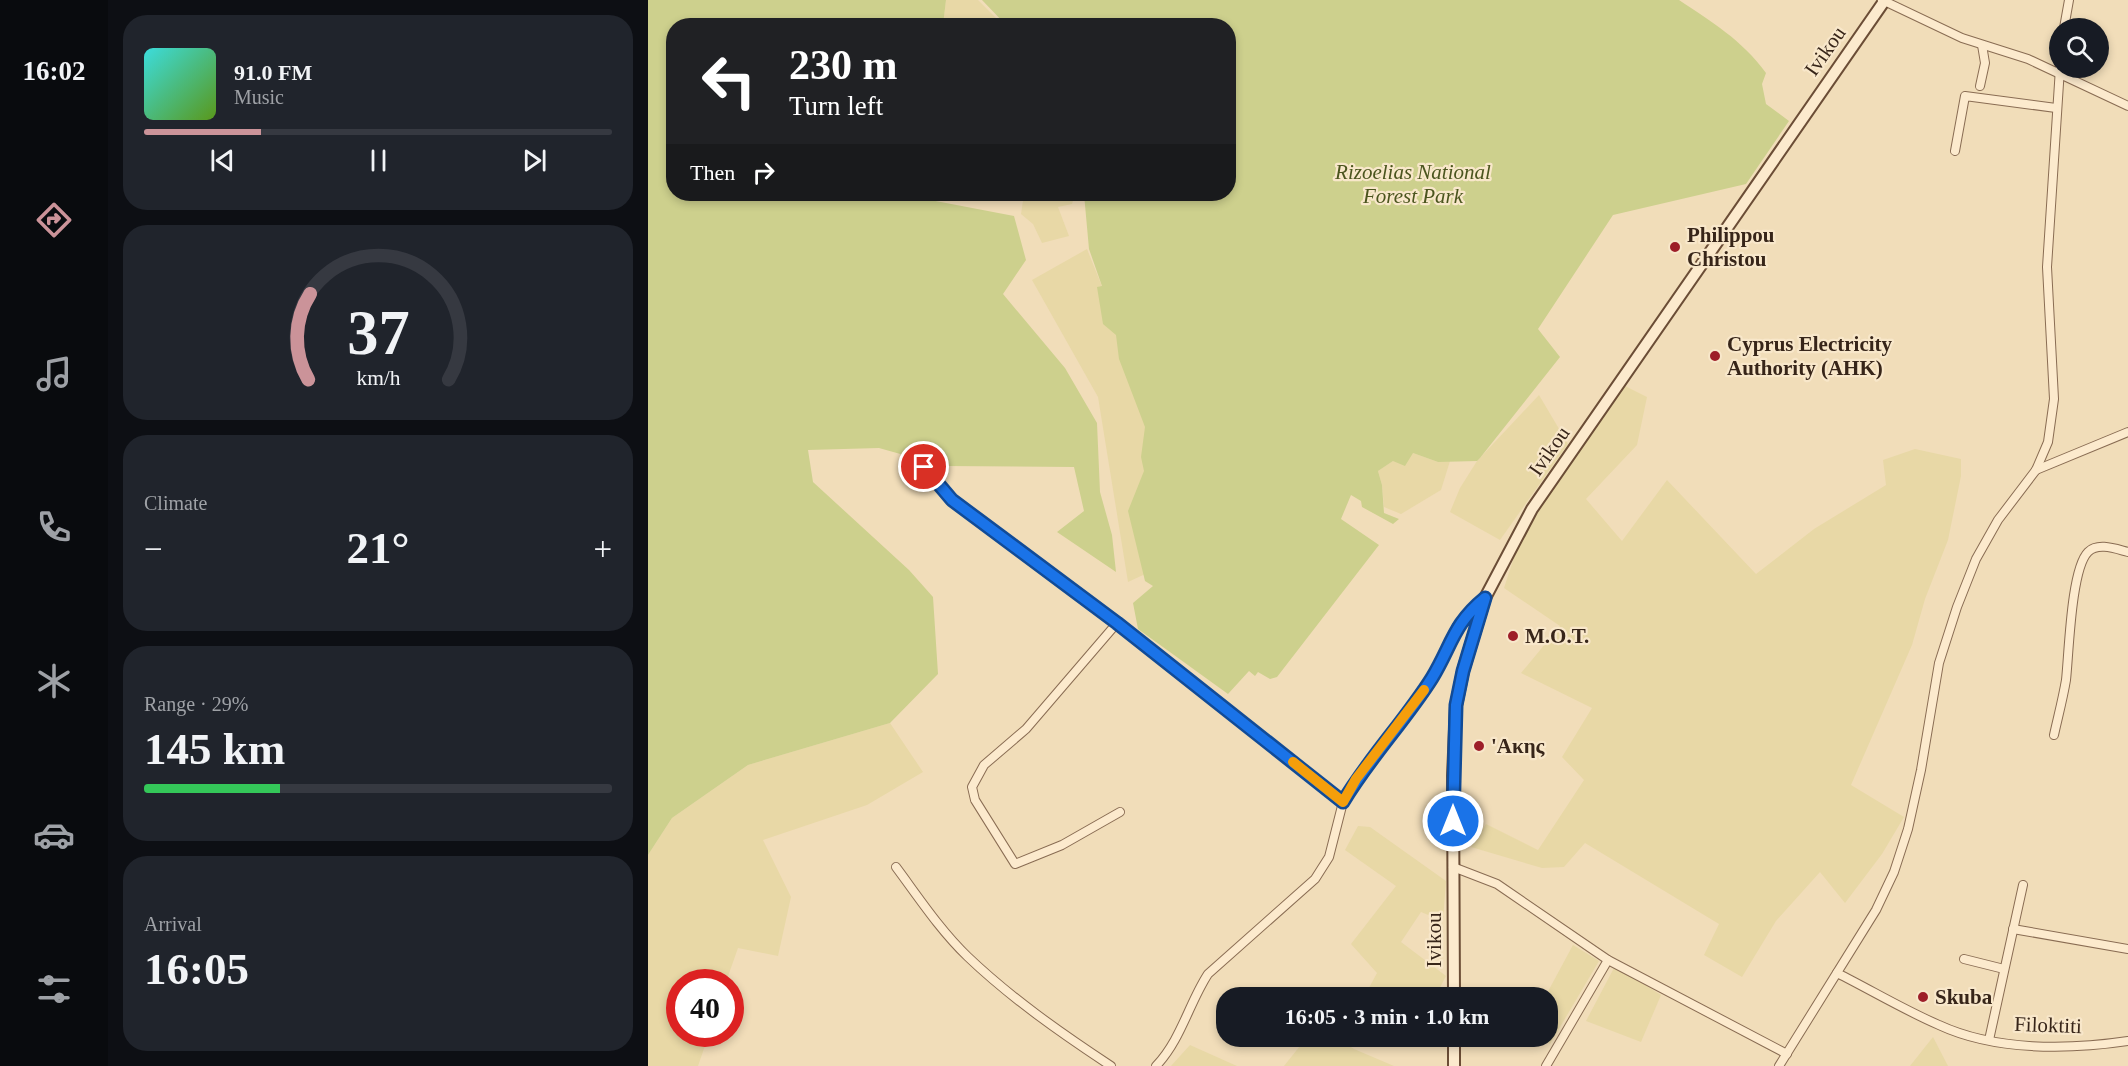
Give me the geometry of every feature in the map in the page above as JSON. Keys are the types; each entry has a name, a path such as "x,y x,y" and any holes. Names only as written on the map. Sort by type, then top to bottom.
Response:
{"street":[{"path":"1884,0 1962,38 2049,66"},
{"name":"Ivikou","path":"1454,987 1455,711 1463,671 1485,598 1498,569 1532,509 1884,0"},
{"path":"2066,18 2069,0"},
{"path":"1980,86 1985,63 1982,45"},
{"path":"1779,1066 1876,910 1894,872 1908,829 1923,761 1940,663 1961,598 1976,559 1998,520 2036,470 2048,442 2054,399 2046,267 2058,78"},
{"path":"2074,78 2128,106"},
{"path":"1955,152 1965,96 2056,108"},
{"path":"2036,470 2128,432"},
{"path":"924,467 952,500 1117,623 1343,802"},
{"path":"2054,735 2065,683 2075,590 2082,561 2089,551 2099,547 2128,552"},
{"path":"1156,1066 1180,1032 1198,989 1208,974 1315,879 1329,857 1343,802 1356,779 1433,676 1457,626 1467,613 1485,598"},
{"path":"1117,623 1026,729 984,765 972,787 975,800 1015,864 1062,845 1120,812"},
{"path":"896,867 934,919 967,956 1040,1015 1111,1066"},
{"path":"1453,867 1497,884 1608,960 1787,1053"},
{"path":"1989,1040 2022,885"},
{"path":"2013,929 2128,949"},
{"path":"1964,959 2004,969"},
{"path":"1546,1066 1608,960"},
{"name":"Filoktiti","path":"1837,973 1939,1026 1989,1040 2065,1046 2128,1041"},
{"path":"1454,1047 1454,1066"}],"shaded area":[{"path":"946,0 978,0 996,18 944,18"},
{"path":"1023,201 1073,201 1072,204 1058,207 1069,236 1042,243 1033,224 1021,214"},
{"path":"1087,249 1156,421 1156,569 1128,582 1098,397 1032,280"},
{"path":"1623,385 1647,397 1637,445 1586,499 1622,541 1667,480 1756,574 1814,529 1886,485 1883,460 1915,449 1961,459 1961,476 1948,540 1925,599 1912,645 1851,785 1904,817 1882,854 1845,903 1820,872 1776,921 1742,977 1704,955 1719,924 1585,843 1564,867 1542,868 1471,847 1486,824 1538,850 1584,780 1562,757 1592,708 1521,673 1560,626 1504,588 1521,536"},
{"path":"1539,395 1568,444 1500,540 1450,512 1460,488 1477,461"},
{"path":"1413,453 1438,462 1450,461 1441,490 1401,514 1384,507 1378,471 1393,461"},
{"path":"890,723 923,772 867,805 763,840 791,897 778,956 738,948 731,969 666,969 666,1047 705,1047 698,1066 648,1066 648,855 672,818 748,765"},
{"path":"1358,826 1370,827 1446,881 1443,921 1421,912 1401,942 1446,976 1440,987 1369,987 1377,973 1351,944 1396,886 1345,850"},
{"path":"1573,945 1599,961 1558,1030 1558,987 1550,987"},
{"path":"1615,966 1661,995 1641,1042 1586,1021"},
{"path":"1933,1037 1948,1066 1910,1066"},
{"path":"1190,1045 1237,1066 1171,1066"},
{"path":"1299,1047 1351,1047 1394,1066 1284,1066"}],"green space":[{"path":"648,0 946,0 944,18 666,18 666,201 936,201 1014,216 1026,260 1003,294 1065,368 1097,423 1100,492 1112,535 1116,572 1057,532 1084,511 1074,467 943,466 879,448 808,450 813,482 909,570 933,597 938,674 890,723 748,765 672,818 648,855"},
{"name":"Rizoelias National Forest Park","path":"982,0 1679,0 1726,32 1747,50 1766,73 1762,84 1766,104 1789,121 1746,184 1613,215 1538,329 1560,357 1480,458 1477,461 1438,462 1413,453 1405,466 1393,461 1378,471 1382,485 1384,513 1399,519 1393,524 1362,507 1361,501 1351,495 1341,519 1379,545 1277,677 1270,679 1258,672 1255,676 1249,671 1228,694 1138,629 1133,603 1153,586 1145,581 1128,511 1144,471 1141,457 1145,427 1119,359 1116,335 1103,324 1097,287 1102,286 1089,249 1085,201 1236,201 1236,18 999,18"}],"slow traffic":[{"path":"1293,762 1343,802 1356,779 1424,690"}],"place":[{"name":"Philippou Christou","path":"1675,247"},
{"name":"Cyprus Electricity Authority (AHK)","path":"1715,356"},
{"name":"M.O.T.","path":"1513,636"},
{"name":"'Ακης","path":"1479,746"},
{"name":"Skuba","path":"1923,997"}],"route":[{"path":"924,467 952,500 1117,623 1343,802 1356,779 1433,676 1457,626 1467,613 1485,598 1463,671 1456,705 1453,821"}]}
